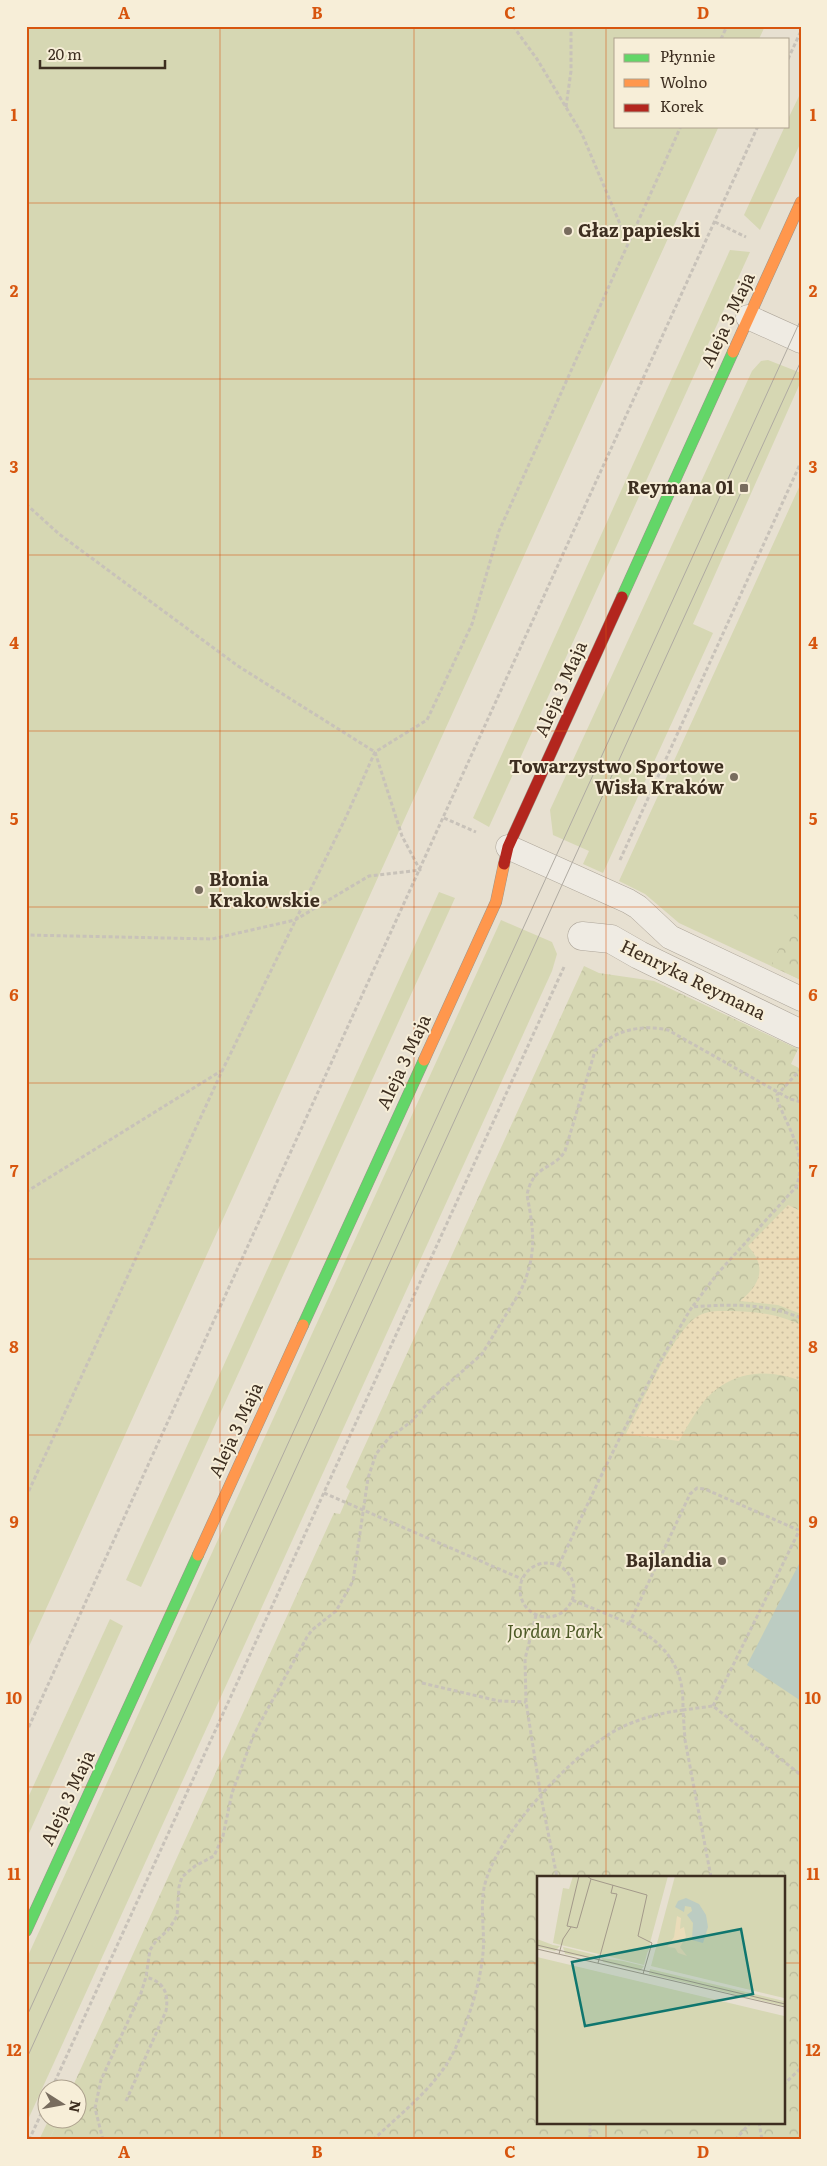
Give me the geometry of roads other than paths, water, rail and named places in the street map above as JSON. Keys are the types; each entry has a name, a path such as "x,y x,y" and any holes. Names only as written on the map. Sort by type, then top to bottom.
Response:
{"street":[{"name":"Aleja 3 Maja","path":"26,1931 496,902 508,847 801,202"},
{"name":"Henryka Reymana","path":"582,936 611,940 801,1034"}],"lane":[{"path":"748,317 801,341"},
{"path":"508,847 605,890 638,907 670,937 801,999"}],"tram line":[{"path":"26,2018 801,319"},
{"path":"26,2060 801,361"}],"place":[{"name":"Głaz papieski","path":"568,231"},
{"name":"Reymana 01","path":"744,488"},
{"name":"Towarzystwo Sportowe Wisła Kraków","path":"734,777"},
{"name":"Błonia Krakowskie","path":"199,890"},
{"name":"Bajlandia","path":"722,1561"}],"park label":[{"name":"Jordan Park","path":"555,1632"}]}
